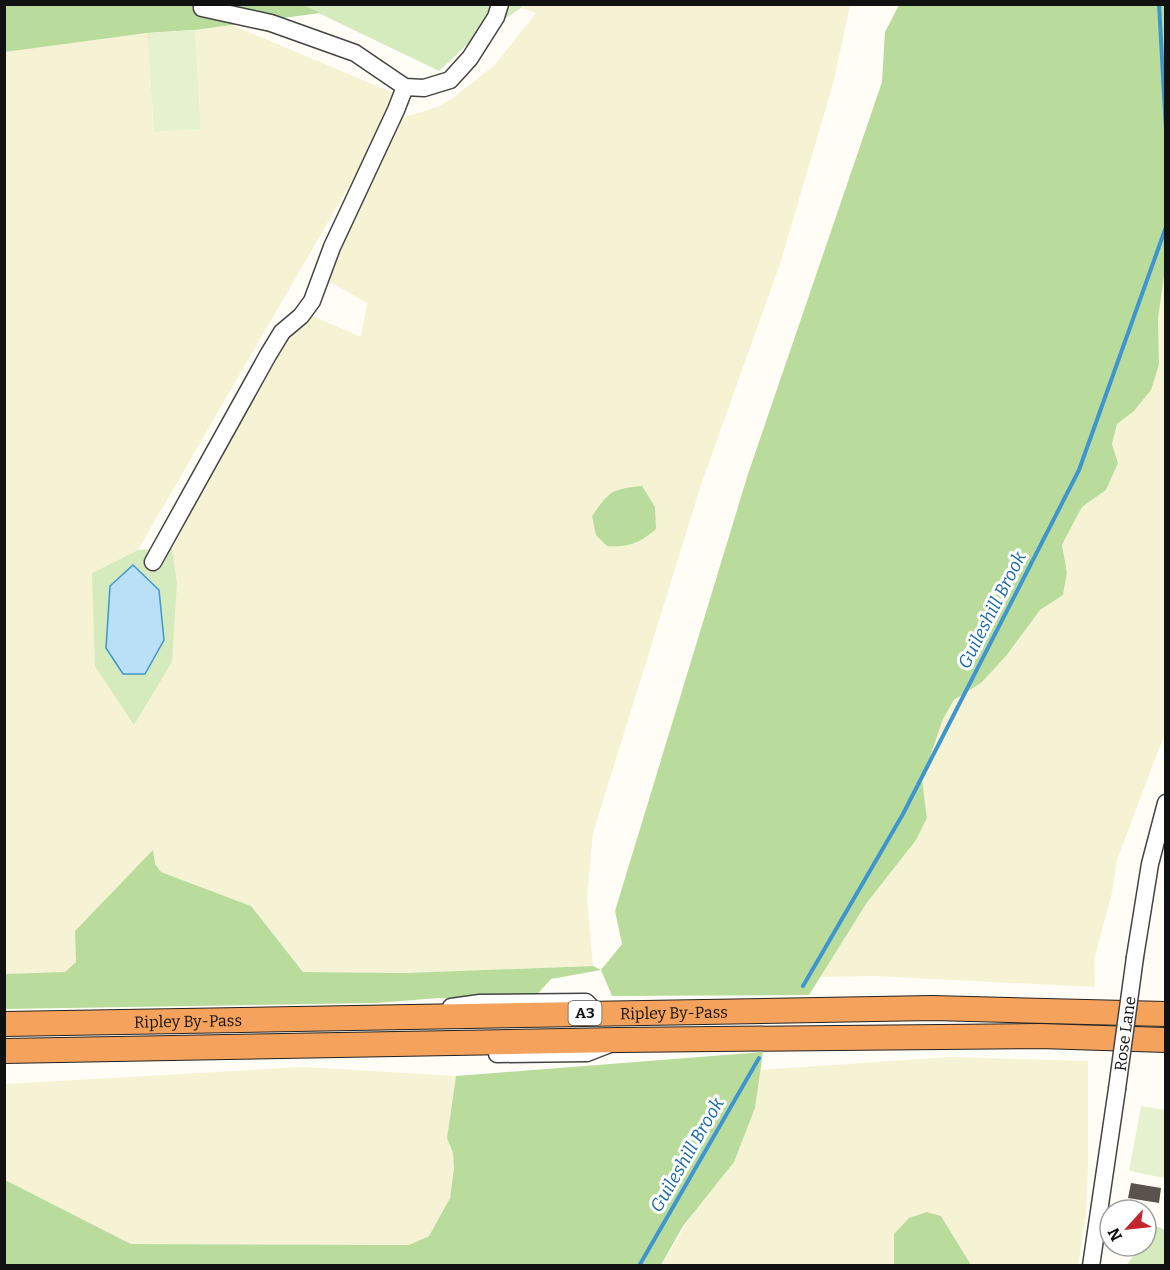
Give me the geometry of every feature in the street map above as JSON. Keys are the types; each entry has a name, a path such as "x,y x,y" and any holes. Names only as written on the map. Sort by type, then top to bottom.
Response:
{"highway":[{"name":"Ripley By-Pass","path":"4,1024 932,1008 1166,1014"},
{"name":"Ripley By-Pass","path":"4,1051 619,1040 1040,1036 1166,1040"}],"street":[{"path":"202,8 270,23 355,53 405,87 424,88 450,80 470,58 496,17 500,4"},
{"path":"153,562 282,332 301,316 312,302 332,247 405,87"},
{"name":"Rose Lane","path":"1091,1266 1150,864 1166,803"}],"shaded area":[{"path":"522,5 850,5 834,80 781,261 701,485 593,833 587,898 593,966 405,973 303,972 251,906 161,872 155,864 153,850 76,962 65,973 5,974 4,52 147,33 154,132 201,129 195,30 232,25 401,96 138,550 92,573 134,725 177,583 172,548 274,353 308,314 361,337 367,303 327,280 355,205 396,124 402,118 438,107 495,65 536,13 521,8"},
{"path":"1165,262 1165,733 1117,860 1112,893 1094,959 1095,987 874,976 820,977 866,904 916,840 927,818 922,780 943,719 955,700 981,683 1006,656 1040,610 1063,595 1067,573 1062,545 1082,507 1106,490 1118,463 1112,444 1117,424 1134,411 1159,364 1158,318"},
{"path":"951,1057 1088,1061 1086,1215 1078,1265 971,1265 941,1216 894,1234 894,1265 661,1266 755,1108 760,1070"},
{"path":"304,1067 456,1076 447,1138 453,1153 454,1168 450,1198 429,1236 409,1245 131,1244 5,1180 4,1084"}],"green space":[{"path":"302,4 320,13 5,52 4,5"},
{"path":"302,5 522,5 521,8 469,43 439,71"},
{"path":"899,5 1165,5 1166,262 1158,318 1159,364 1151,390 1134,411 1117,424 1112,444 1118,463 1106,490 1082,507 1062,545 1067,573 1063,595 1040,610 1006,656 981,683 954,700 943,719 922,780 927,818 916,840 866,904 809,995 612,996 601,970 622,944 615,911 748,474 882,82 885,32"},
{"path":"195,30 201,129 154,132 147,33"},
{"path":"642,486 655,507 656,529 633,544 607,546 596,535 592,516 603,501 617,490"},
{"path":"172,548 177,583 172,662 134,725 95,666 92,573 138,550"},
{"path":"153,850 155,864 161,872 251,906 303,972 405,973 593,966 601,970 551,979 533,999 439,998 376,1003 5,1009 4,974 65,972 76,962 75,931"},
{"path":"763,1052 755,1108 734,1162 683,1226 661,1265 5,1265 5,1180 131,1244 409,1245 429,1236 450,1198 454,1168 453,1153 447,1138 456,1076"},
{"path":"1141,1106 1165,1110 1165,1178 1129,1171"},
{"path":"927,1212 941,1216 971,1265 894,1265 894,1234 909,1218"},
{"path":"1158,1227 1165,1230 1165,1265 1127,1265 1132,1258 1158,1258"}],"water":[{"path":"133,565 159,590 164,640 145,674 123,674 106,648 110,586"}],"building":[{"path":"1131,1183 1161,1188 1159,1203 1158,1198 1128,1198"}],"waterway":[{"name":"Guileshill Brook","path":"1159,4 1166,130"},
{"name":"Guileshill Brook","path":"803,986 903,814 1079,470 1166,227"},
{"name":"Guileshill Brook","path":"639,1266 759,1058"}]}
